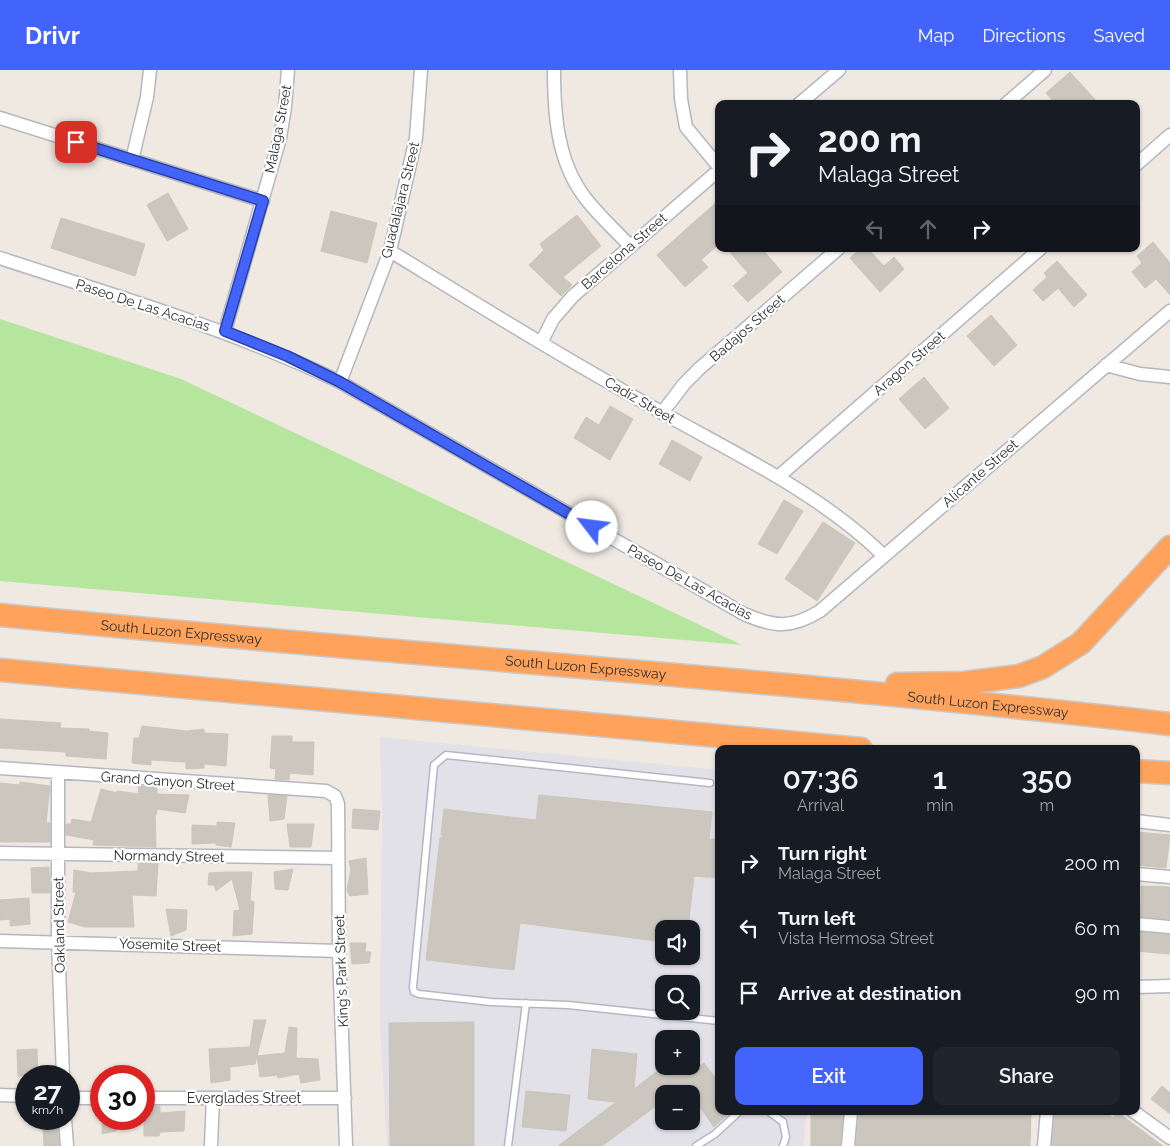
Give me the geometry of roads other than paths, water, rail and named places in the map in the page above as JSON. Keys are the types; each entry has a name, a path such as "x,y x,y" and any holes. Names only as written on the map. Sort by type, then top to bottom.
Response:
{"highway":[{"path":"834,690 880,684 964,683 1018,676 1043,667 1081,643 1170,547"},
{"name":"South Luzon Expressway","path":"0,615 834,690 1170,724"},
{"path":"0,670 817,745"},
{"path":"1140,771 1170,773"},
{"path":"1140,772 1170,780"}],"street":[{"path":"132,160 147,96 150,70"},
{"name":"Malaga Street","path":"225,331 280,138 288,70"},
{"name":"Guadalajara Street","path":"340,382 390,251 416,138 421,70"},
{"path":"554,70 554,108 559,140 569,170 583,195 630,246"},
{"path":"680,70 681,99 686,127 715,164"},
{"path":"804,100 839,70"},
{"path":"1011,100 1045,70"},
{"path":"0,118 263,201"},
{"path":"1140,161 1170,135"},
{"name":"Barcelona Street","path":"541,342 553,319 573,296 715,172"},
{"name":"Cadiz Street","path":"390,251 662,413 778,477 859,532 884,556"},
{"name":"Badajos Street","path":"662,413 684,384 700,368 835,252"},
{"name":"Aragon Street","path":"778,477 1037,252"},
{"name":"Paseo De Las Acacias","path":"0,258 225,331 287,356 340,382 744,614 764,623 784,625"},
{"name":"Alicante Street","path":"784,625 804,621 820,611 1170,311"},
{"path":"1106,365 1140,374 1170,377"},
{"name":"Grand Canyon Street","path":"0,768 326,791 335,796"},
{"name":"Oakland Street","path":"58,773 58,941 63,1065"},
{"name":"King's Park Street","path":"335,796 338,804 339,951 346,1146"},
{"path":"1140,821 1170,825"},
{"name":"Normandy Street","path":"0,854 338,858"},
{"path":"1140,874 1170,877"},
{"path":"1140,924 1170,927"},
{"name":"Yosemite Street","path":"0,941 58,941 339,951"},
{"path":"1140,986 1170,986"},
{"path":"0,1095 15,1096"},
{"name":"Everglades Street","path":"155,1098 345,1098"},
{"path":"211,1146 213,1098"},
{"path":"848,1146 851,1115"},
{"path":"1044,1146 1047,1115"},
{"path":"1138,1115 1170,1138"},
{"path":"66,1130 67,1146"}],"lane":[{"path":"710,784 446,755 434,766 413,987 414,992 491,1002 568,1005 715,1021"},
{"path":"508,1146 526,1003"},
{"path":"696,1146 715,1134 736,1115"},
{"path":"773,1115 783,1122 786,1137 782,1146"}]}
